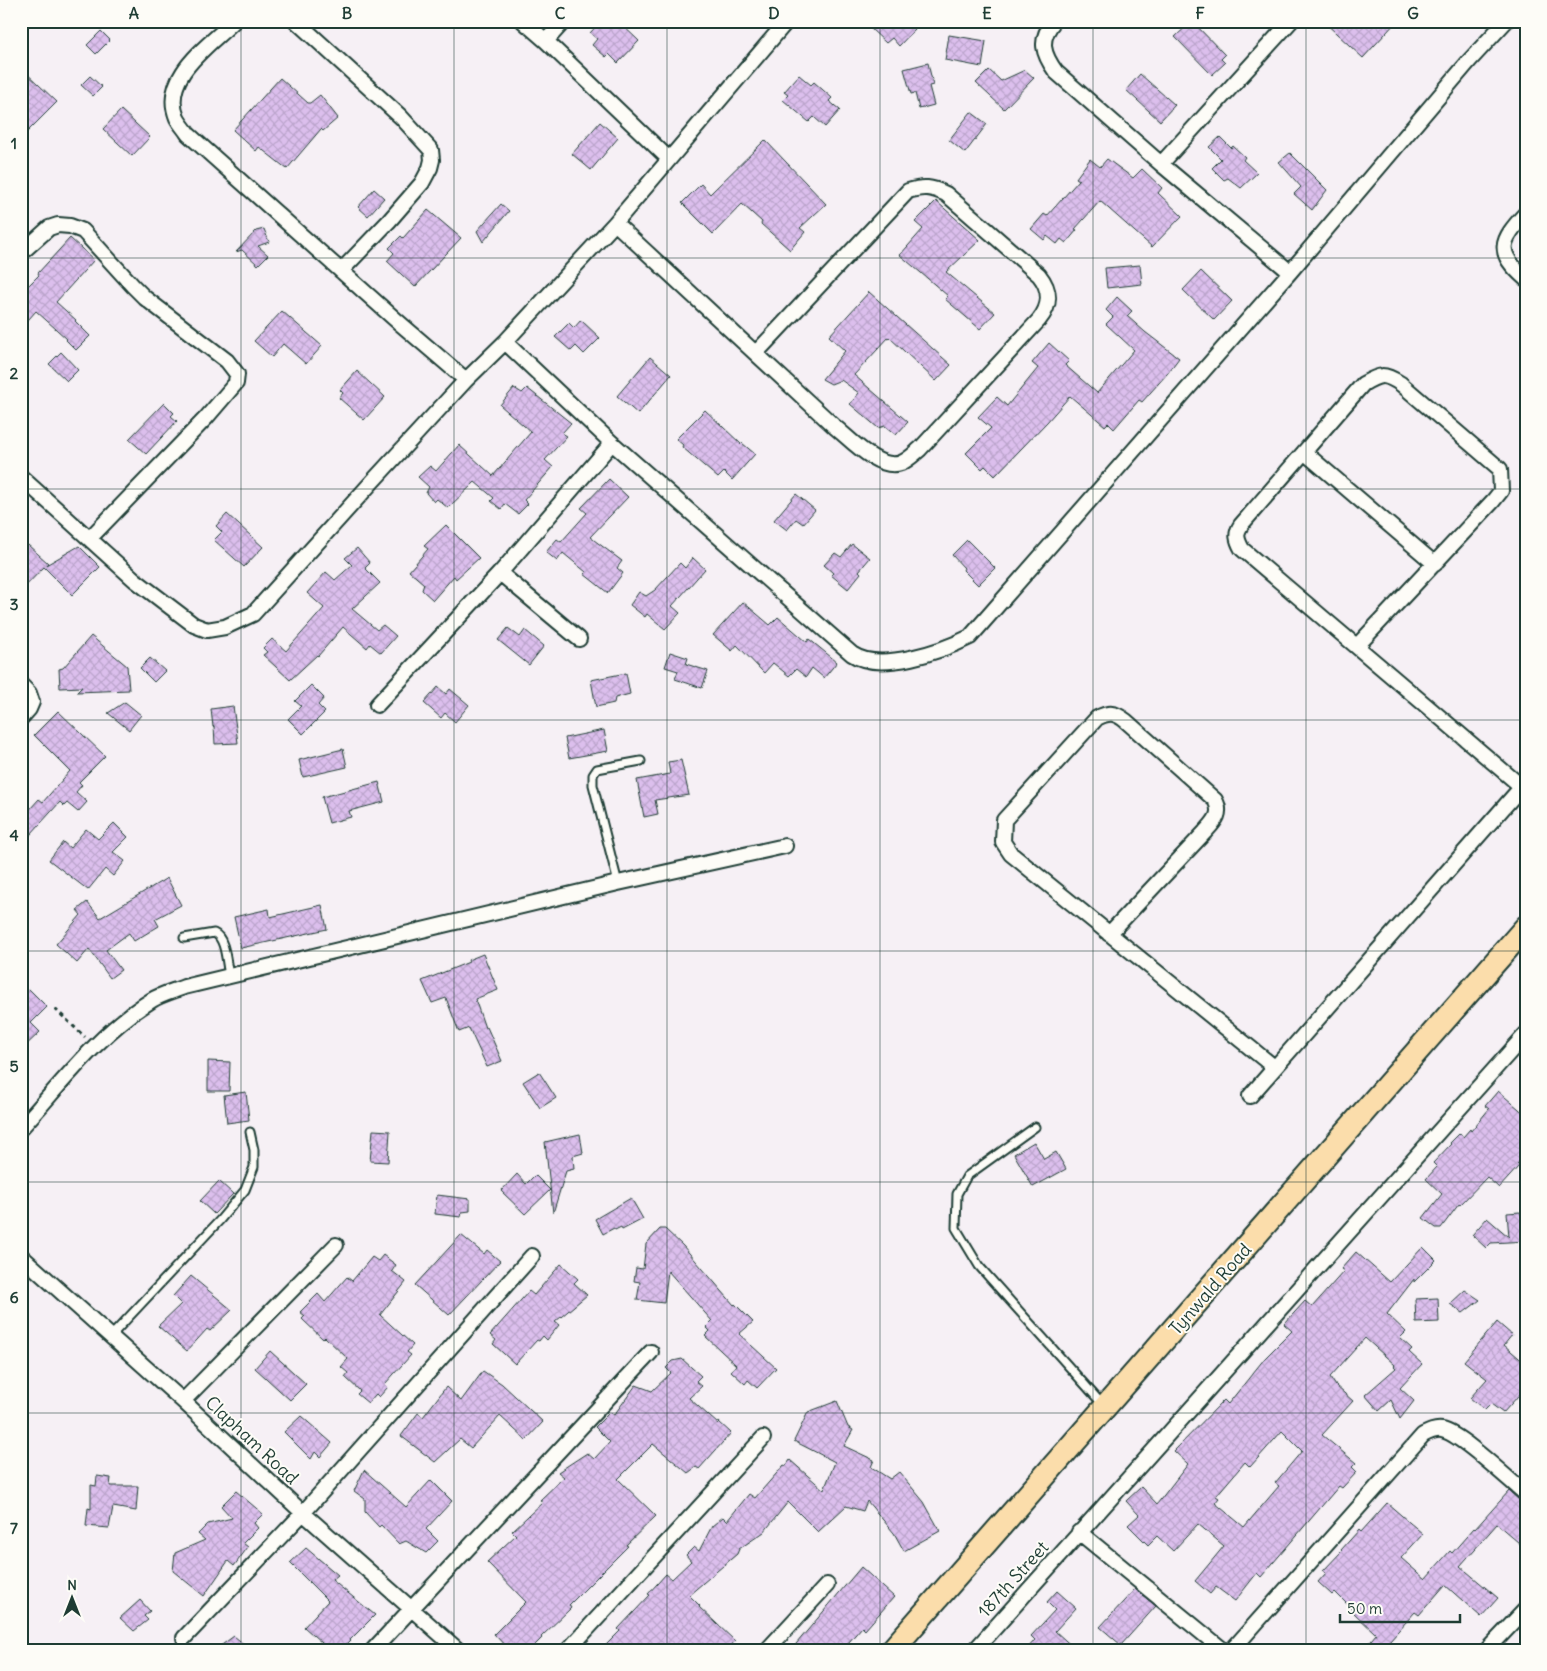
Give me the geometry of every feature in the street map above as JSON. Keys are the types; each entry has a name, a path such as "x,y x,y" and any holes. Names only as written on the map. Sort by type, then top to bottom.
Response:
{"main road":[{"name":"Tynwald Road","path":"892,1650 1526,927"}],"street":[{"path":"234,21 187,67 178,82 174,93 174,107 178,120 188,134 466,380"},
{"path":"296,21 401,117 431,150 432,160 430,168 422,183 342,271"},
{"path":"523,21 669,159"},
{"path":"546,41 564,21"},
{"path":"21,477 135,580 194,625 207,630 225,628 253,614 466,380 505,342 615,223 787,21"},
{"path":"1054,21 1046,33 1044,45 1047,59 1056,72 1290,272"},
{"path":"1162,164 1291,21"},
{"path":"505,342 612,443 852,654 861,660 880,662 924,655 950,647 970,637 1290,272 1463,68 1506,21"},
{"path":"615,223 835,427 870,455 879,461 890,464 899,464 920,449 1044,314 1048,300 1047,290 1045,283 1038,275 946,194 935,189 921,187 908,192 756,353"},
{"path":"1526,213 1511,229 1507,237 1505,249 1506,258 1511,266 1526,279"},
{"path":"21,253 48,228 58,225 83,230 133,286 227,361 237,374 236,382 206,418 90,538"},
{"path":"1250,1096 1524,784 1357,646 1242,549 1237,538 1237,531 1241,525 1363,384 1381,375 1390,377 1401,384 1500,469 1501,491 1357,646"},
{"path":"377,704 500,573 612,443"},
{"path":"1304,452 1435,564"},
{"path":"500,573 579,640"},
{"path":"21,685 29,693 32,702 21,718"},
{"path":"1108,934 1217,819 1218,814 1218,806 1215,800 1119,715 1113,713 1106,713 1097,718 1004,820 1002,830 1003,842 1011,854 1108,934 1274,1067"},
{"path":"21,1128 94,1046 136,1011 154,999 184,987 618,883 785,846"},
{"name":"187th Street","path":"975,1650 1526,1034"},
{"path":"183,1401 336,1245"},
{"name":"Clapham Road","path":"21,1256 183,1401 303,1513 413,1608 458,1650"},
{"path":"184,1638 303,1513 532,1256"},
{"path":"373,1650 651,1352"},
{"path":"1232,1650 1423,1435 1441,1430 1450,1433 1464,1442 1526,1494"},
{"path":"568,1650 763,1438"},
{"path":"1079,1532 1223,1650"},
{"path":"766,1650 827,1585"},
{"path":"1487,1650 1526,1609"}],"lane":[{"path":"618,883 593,784 593,775 598,769 641,761"},
{"path":"184,938 214,932 218,935 222,941 229,975"},
{"path":"1035,1127 967,1176 957,1194 956,1228 979,1266 1106,1408"},
{"path":"111,1336 220,1220 245,1190 254,1167 254,1150 250,1132"}],"path":[{"path":"55,1009 94,1046"}],"building":[{"path":"601,21 618,21 639,41 618,63 609,54 606,57 592,45 597,39 590,33"},
{"path":"877,21 907,21 915,29 899,46 892,38 886,43 870,28"},
{"path":"1192,21 1225,55 1221,59 1225,63 1212,75 1175,37"},
{"path":"1323,21 1397,21 1363,58"},
{"path":"101,31 110,40 96,54 87,45"},
{"path":"949,35 986,41 982,67 945,60"},
{"path":"928,63 933,85 929,86 934,105 919,109 915,93 911,94 904,69"},
{"path":"21,68 57,102 21,138"},
{"path":"989,70 1001,81 1025,70 1034,78 1004,109 976,83"},
{"path":"1140,74 1175,105 1160,121 1126,90"},
{"path":"799,75 811,85 814,82 832,98 829,101 840,110 825,127 814,117 809,122 783,100 788,95 784,92"},
{"path":"90,76 102,87 93,96 81,85"},
{"path":"280,78 308,103 320,95 338,118 323,131 321,129 287,169 259,147 256,151 233,130"},
{"path":"121,110 150,137 132,156 103,129"},
{"path":"971,112 987,124 965,153 949,140"},
{"path":"600,122 618,138 591,170 572,154"},
{"path":"1220,137 1231,148 1233,146 1245,157 1243,160 1257,173 1241,188 1228,178 1224,180 1212,168 1221,159 1209,147"},
{"path":"765,140 826,204 800,228 805,232 790,250 742,204 713,234 682,203 701,184 710,194"},
{"path":"1290,153 1327,190 1312,210 1294,194 1301,187 1279,162"},
{"path":"1090,159 1100,167 1107,159 1133,178 1142,169 1162,188 1158,193 1182,216 1152,247 1100,201 1075,229 1077,230 1066,243 1061,239 1057,244 1047,236 1044,240 1031,229 1044,214 1047,216 1079,180 1076,178"},
{"path":"374,189 384,198 368,216 358,207"},
{"path":"936,201 980,240 946,272 995,313 980,329 945,299 948,296 900,255 923,229 915,222"},
{"path":"501,204 509,211 483,242 477,231"},
{"path":"428,210 461,238 415,287 387,261 394,253 389,248 401,236 403,238"},
{"path":"264,229 269,242 258,246 268,255 258,265 242,250 236,252 256,231"},
{"path":"70,238 94,260 56,302 90,336 76,350 67,339 36,311 21,328 21,293"},
{"path":"1140,265 1142,284 1107,288 1105,268"},
{"path":"1201,271 1232,301 1214,320 1183,290"},
{"path":"869,292 951,365 936,381 889,337 854,375 908,422 896,435 885,426 878,428 850,404 859,393 841,380 831,384 822,379 845,351 829,336"},
{"path":"1117,297 1132,311 1127,316 1179,358 1167,374 1142,402 1139,400 1114,429 1108,423 1105,426 1070,396 995,476 985,466 982,469 966,453 991,428 978,417 997,397 1007,406 1038,368 1032,363 1049,343 1069,361 1065,365 1097,393 1134,350 1106,324 1113,317 1106,310"},
{"path":"282,311 322,346 306,364 283,344 272,357 254,341"},
{"path":"581,320 600,338 584,354 576,346 571,351 555,337 569,323 574,328"},
{"path":"61,352 78,370 67,381 49,364"},
{"path":"650,357 671,375 638,414 617,396"},
{"path":"357,371 385,397 364,420 339,398 343,393 340,390"},
{"path":"514,388 522,393 527,388 571,423 562,433 567,436 545,460 553,467 524,500 528,504 518,514 505,504 501,509 491,501 494,498 475,482 448,508 437,499 434,502 426,493 429,487 418,477 430,466 436,471 459,445 493,476 531,432 500,405"},
{"path":"164,403 174,413 171,416 177,421 146,454 129,439"},
{"path":"705,410 741,444 755,454 732,480 724,472 718,478 682,447 683,445 676,439"},
{"path":"609,479 628,497 590,537 622,561 617,568 623,573 608,593 584,574 586,572 563,553 557,561 546,552 557,539 561,542 587,513 581,508"},
{"path":"796,494 815,510 803,524 796,519 787,530 774,520"},
{"path":"227,514 263,547 244,567 214,540 222,532 216,526"},
{"path":"446,525 479,558 456,579 454,576 433,600 422,590 424,584 409,571 428,549 424,546"},
{"path":"967,540 995,568 978,585 963,570 964,568 952,555"},
{"path":"852,544 870,558 848,589 831,575 833,573 824,565 835,553 841,557"},
{"path":"28,545 48,563 46,565 79,546 100,567 72,595 44,567 21,591 21,552"},
{"path":"357,548 370,563 365,568 380,583 352,609 377,630 383,625 396,636 381,653 370,644 367,648 343,627 318,656 290,680 263,655 267,652 263,648 272,639 286,651 324,608 307,593 326,572 335,580 352,565 345,558"},
{"path":"693,558 705,569 672,606 680,613 665,629 647,614 645,617 630,605 639,592 646,596 655,590 680,563 685,568"},
{"path":"743,602 770,625 778,617 807,642 809,639 837,662 824,678 812,668 806,677 796,669 789,676 773,663 764,673 737,645 732,651 713,635"},
{"path":"508,628 520,637 525,630 544,646 529,665 498,640"},
{"path":"91,636 127,666 129,690 77,692 82,687 60,688 59,669 63,668"},
{"path":"670,652 688,658 686,664 708,671 702,688 675,679 678,671 665,667"},
{"path":"150,658 165,671 154,682 140,668"},
{"path":"626,673 630,694 615,698 614,703 596,707 591,680"},
{"path":"311,685 324,698 318,705 325,712 303,734 288,719 301,706 295,701"},
{"path":"438,687 446,694 450,689 469,705 455,722 445,713 441,718 424,703"},
{"path":"125,702 141,715 129,730 108,713"},
{"path":"233,706 238,743 215,744 211,709"},
{"path":"58,711 105,756 79,782 82,785 76,792 87,802 78,812 67,803 64,806 60,802 21,845 21,819 39,799 43,802 70,771 34,735"},
{"path":"604,730 608,751 569,758 565,738"},
{"path":"343,749 347,767 303,777 299,760"},
{"path":"681,760 689,795 655,800 658,814 644,817 637,780 670,774 668,762"},
{"path":"379,782 384,802 349,811 351,817 329,823 322,797"},
{"path":"114,823 128,837 113,852 125,861 113,876 105,869 88,890 49,860 63,842 70,848 86,829 98,839"},
{"path":"167,878 181,905 155,919 159,926 134,941 129,933 106,950 121,970 110,978 89,949 77,963 56,944 81,915 77,910 87,902 100,918"},
{"path":"322,905 327,929 241,948 234,917 269,909 270,917"},
{"path":"483,954 498,990 475,999 485,1028 487,1027 502,1061 487,1067 469,1028 459,1032 446,998 432,1003 422,981 469,962 468,960"},
{"path":"29,989 47,1007 31,1023 40,1032 21,1050 21,996"},
{"path":"208,1061 230,1062 229,1091 208,1091"},
{"path":"539,1072 556,1098 540,1108 523,1082"},
{"path":"1498,1091 1526,1115 1526,1155 1517,1164 1519,1166 1499,1188 1487,1177 1459,1204 1441,1228 1436,1228 1423,1218 1442,1194 1426,1179 1437,1167 1433,1163 1460,1133 1463,1137 1470,1129 1471,1131 1489,1109 1485,1106"},
{"path":"246,1092 249,1120 227,1123 224,1095"},
{"path":"373,1130 390,1131 388,1162 370,1161"},
{"path":"580,1134 583,1153 573,1156 574,1169 566,1171 553,1213 545,1142"},
{"path":"1034,1142 1044,1159 1056,1152 1066,1169 1033,1187 1014,1154"},
{"path":"517,1174 526,1184 535,1175 550,1190 525,1214 501,1191"},
{"path":"219,1181 233,1194 214,1214 200,1201"},
{"path":"437,1195 470,1199 470,1211 462,1212 461,1217 435,1214"},
{"path":"631,1198 643,1219 622,1230 621,1227 615,1230 614,1228 603,1234 595,1219"},
{"path":"1520,1212 1521,1215 1526,1215 1526,1241 1491,1243 1486,1248 1472,1235 1487,1218 1509,1237 1507,1213"},
{"path":"660,1229 665,1229 683,1246 734,1305 753,1322 739,1334 776,1368 757,1388 748,1380 745,1384 731,1371 736,1365 705,1336 710,1331 706,1327 712,1321 668,1271 664,1303 637,1300 640,1282 634,1281 636,1268 643,1269 646,1244"},
{"path":"461,1235 484,1254 487,1250 500,1261 449,1315 415,1285"},
{"path":"1423,1247 1436,1260 1414,1282 1414,1279 1387,1314 1406,1332 1400,1338 1412,1349 1409,1352 1422,1364 1400,1388 1414,1401 1400,1419 1391,1400 1379,1411 1365,1395 1396,1368 1365,1338 1330,1377 1336,1386 1353,1401 1322,1435 1356,1463 1352,1467 1357,1472 1342,1488 1339,1486 1261,1577 1257,1573 1235,1601 1216,1587 1210,1594 1195,1581 1224,1546 1198,1524 1173,1551 1157,1536 1148,1545 1128,1525 1139,1515 1126,1501 1141,1487 1157,1504 1188,1464 1174,1451 1224,1400 1228,1404 1265,1358 1292,1331 1284,1324 1305,1301 1312,1307 1344,1271 1341,1269 1356,1252 1390,1282","holes":["1282,1431 1302,1451 1275,1483 1279,1486 1244,1527 1215,1503 1219,1498 1216,1496 1245,1462 1250,1467"]},
{"path":"383,1255 396,1265 392,1271 406,1282 380,1315 413,1345 407,1352 411,1355 385,1384 388,1387 379,1397 376,1394 368,1403 357,1394 360,1391 345,1377 348,1373 341,1367 348,1359 325,1337 323,1339 302,1319 305,1316 300,1312 318,1294 325,1302 347,1277 352,1281 372,1257 378,1261"},
{"path":"561,1264 578,1279 574,1283 587,1295 555,1322 559,1325 547,1340 543,1336 539,1341 537,1340 515,1364 493,1344 496,1340 490,1335 529,1291 534,1295"},
{"path":"191,1276 232,1310 210,1331 207,1329 187,1351 158,1326 181,1304 173,1296"},
{"path":"1465,1290 1480,1300 1463,1313 1450,1304"},
{"path":"1438,1298 1439,1322 1416,1323 1415,1299"},
{"path":"1497,1322 1512,1335 1504,1345 1526,1364 1526,1387 1503,1413 1491,1404 1485,1410 1470,1398 1487,1379 1464,1361"},
{"path":"270,1351 306,1384 290,1400 255,1368"},
{"path":"682,1359 701,1376 696,1381 702,1386 689,1398 731,1433 699,1469 696,1467 688,1473 653,1444 618,1479 656,1516 569,1605 571,1608 530,1650 509,1650 494,1634 526,1602 487,1562 516,1535 512,1531 543,1502 540,1500 564,1477 558,1472 587,1453 594,1459 610,1442 595,1427 610,1412 614,1415 636,1385 652,1391 671,1373 666,1368 673,1361"},
{"path":"483,1371 502,1384 543,1422 526,1440 500,1416 471,1448 460,1439 435,1462 401,1436 418,1413 423,1417 446,1387 461,1401"},
{"path":"837,1401 848,1427 853,1430 844,1446 874,1460 871,1467 890,1479 899,1472 924,1502 940,1531 904,1551 894,1533 867,1501 863,1511 846,1506 818,1532 788,1502 764,1532 739,1549 737,1554 689,1595 735,1641 727,1650 601,1650 620,1631 618,1629 650,1595 648,1594 666,1574 672,1579 691,1561 686,1555 694,1547 699,1551 712,1526 723,1517 727,1521 749,1494 755,1498 790,1460 824,1490 835,1462 794,1441 808,1412"},
{"path":"301,1416 332,1443 320,1457 315,1452 311,1459 284,1432"},
{"path":"364,1470 406,1507 431,1480 452,1501 426,1529 438,1541 426,1553 406,1541 399,1544 365,1512 365,1499 354,1491"},
{"path":"97,1476 111,1478 110,1486 138,1486 136,1511 113,1507 109,1528 86,1526 88,1508 91,1509 91,1485 96,1486"},
{"path":"236,1491 263,1514 254,1523 258,1528 243,1543 248,1547 234,1566 228,1561 204,1596 173,1571 175,1553 205,1540 198,1534 208,1524 232,1518 221,1506"},
{"path":"1509,1491 1520,1501 1526,1503 1526,1549 1497,1524 1460,1566 1498,1598 1481,1617 1445,1585 1419,1615 1415,1612 1381,1650 1363,1650 1376,1634 1335,1592 1332,1595 1318,1582 1326,1573 1323,1571 1359,1530 1361,1532 1387,1503 1423,1534 1401,1558 1425,1579 1450,1551 1452,1553 1475,1529"},
{"path":"306,1548 338,1575 332,1580 375,1615 340,1650 313,1650 322,1643 304,1627 328,1601 290,1563"},
{"path":"861,1567 894,1597 865,1630 862,1627 842,1650 791,1650"},
{"path":"1135,1589 1156,1606 1121,1645 1100,1627"},
{"path":"1057,1591 1076,1608 1055,1631 1076,1650 1026,1650 1035,1640 1031,1636 1055,1610 1047,1602"},
{"path":"140,1600 150,1611 144,1616 148,1620 134,1631 120,1618"},
{"path":"234,1636 251,1650 215,1650"}]}
